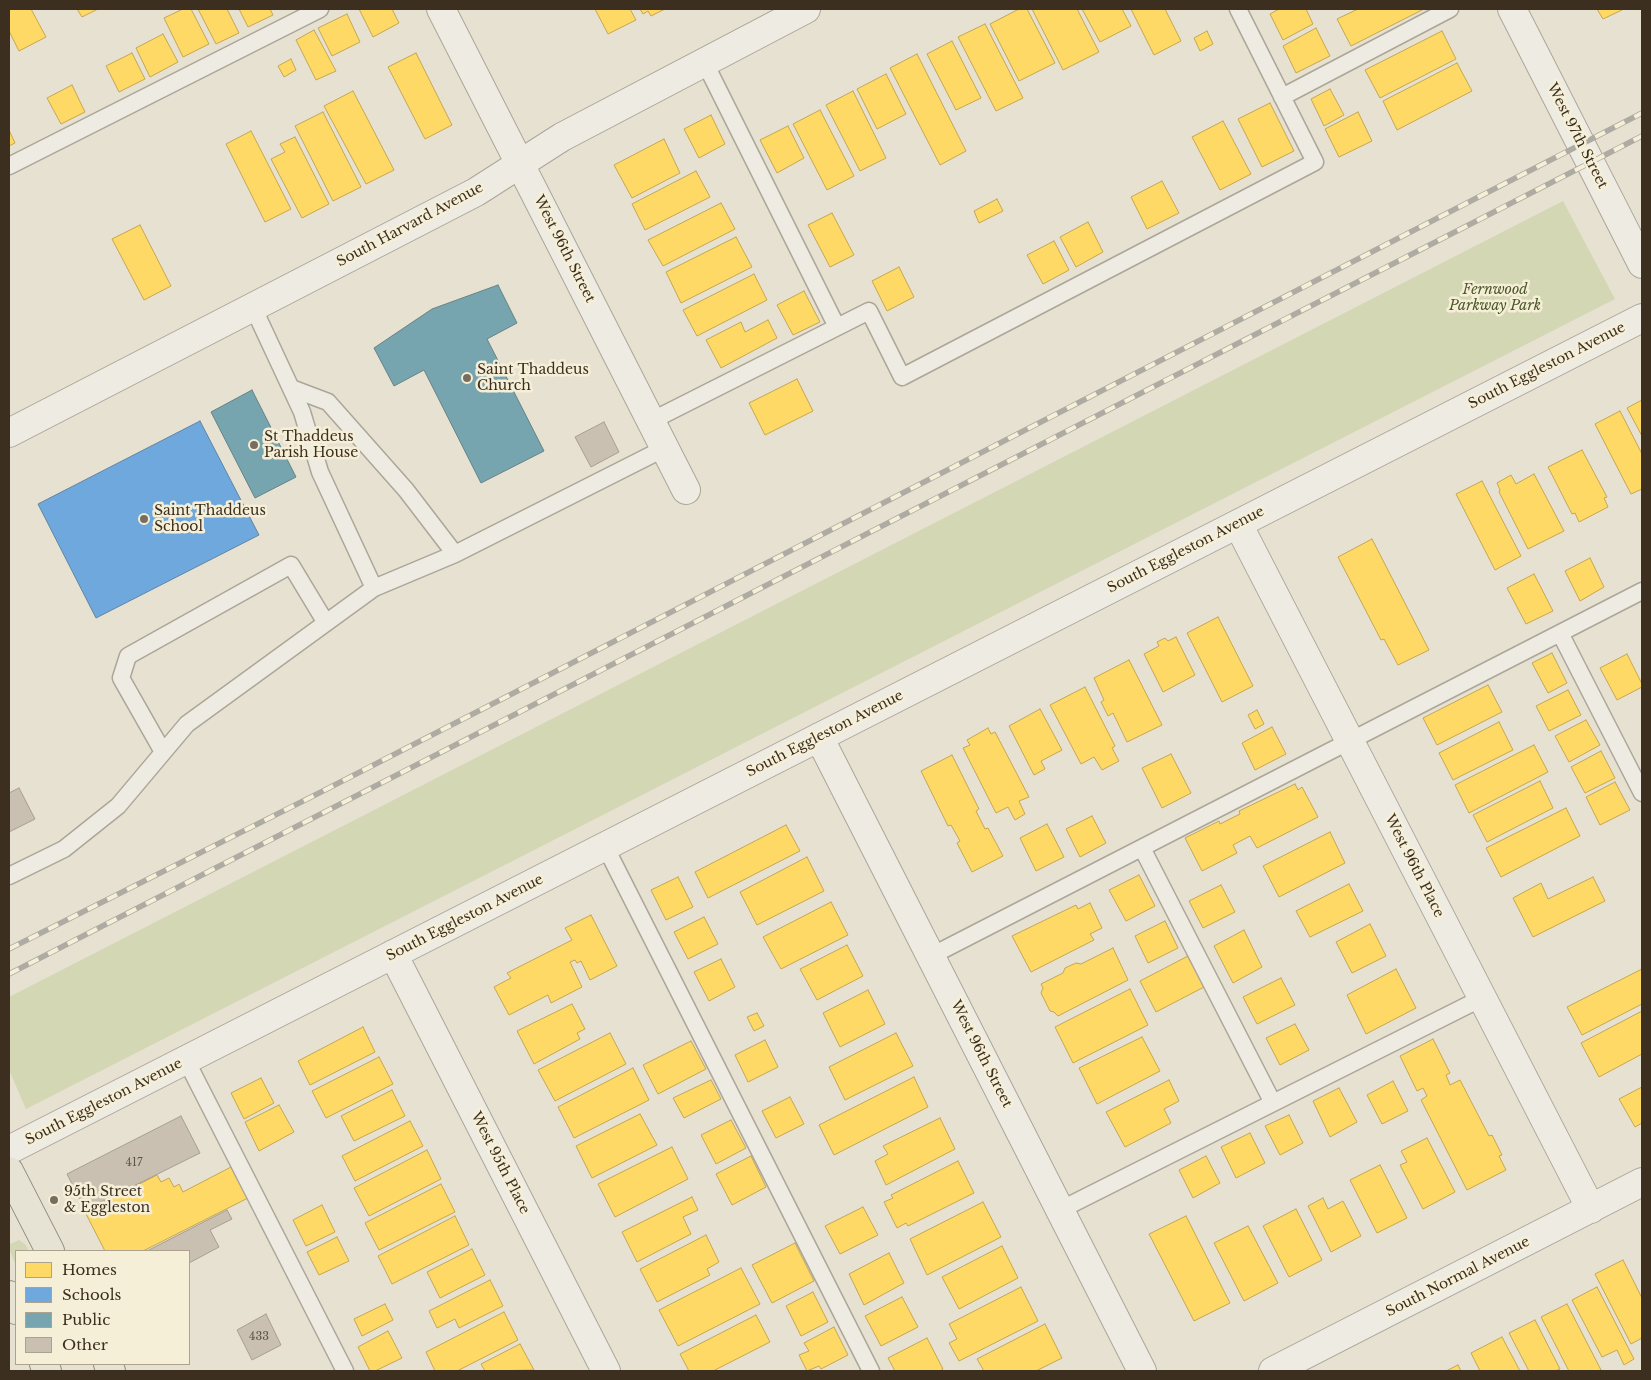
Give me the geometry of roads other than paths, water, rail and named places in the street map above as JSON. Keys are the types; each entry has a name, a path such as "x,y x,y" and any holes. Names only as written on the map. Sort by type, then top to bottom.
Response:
{"main road":[{"path":"9,1171 49,1250"},
{"path":"9,1295 15,1308"}],"street":[{"name":"West 96th Street","path":"441,9 686,490"},
{"name":"South Harvard Avenue","path":"9,433 476,192 562,137 806,9"},
{"name":"West 97th Street","path":"1512,9 1642,264"},
{"name":"South Eggleston Avenue","path":"9,1150 1642,318"},
{"name":"West 96th Place","path":"1238,524 1591,1209"},
{"name":"West 96th Street","path":"819,737 1142,1371"},
{"name":"West 95th Place","path":"393,954 606,1371"},
{"name":"South Normal Avenue","path":"1273,1371 1642,1182"}],"lane":[{"path":"9,166 320,9"},
{"path":"651,421 869,311 902,377 1315,162 1238,9"},
{"path":"1282,97 1450,9"},
{"path":"704,61 837,327"},
{"path":"253,307 302,412 320,472 374,588"},
{"path":"291,388 328,402 406,490 455,554"},
{"path":"9,876 64,849 118,806 187,724 374,588 455,554 665,448"},
{"path":"163,752 121,678 128,656 291,565 326,623"},
{"path":"931,956 1642,591"},
{"path":"1560,633 1642,793"},
{"path":"605,846 871,1371"},
{"path":"1142,848 1273,1103"},
{"path":"1060,1210 1482,998"},
{"path":"186,1060 344,1371"}],"railway":[{"path":"9,949 321,792 1642,113"},
{"path":"9,974 1642,136"}],"place":[{"name":"Saint Thaddeus Church","path":"467,378"},
{"name":"St Thaddeus Parish House","path":"254,445"},
{"name":"Saint Thaddeus School","path":"144,519"},
{"name":"95th Street & Eggleston","path":"54,1200"}],"park label":[{"name":"Fernwood Parkway Park","path":"1495,298"}]}
